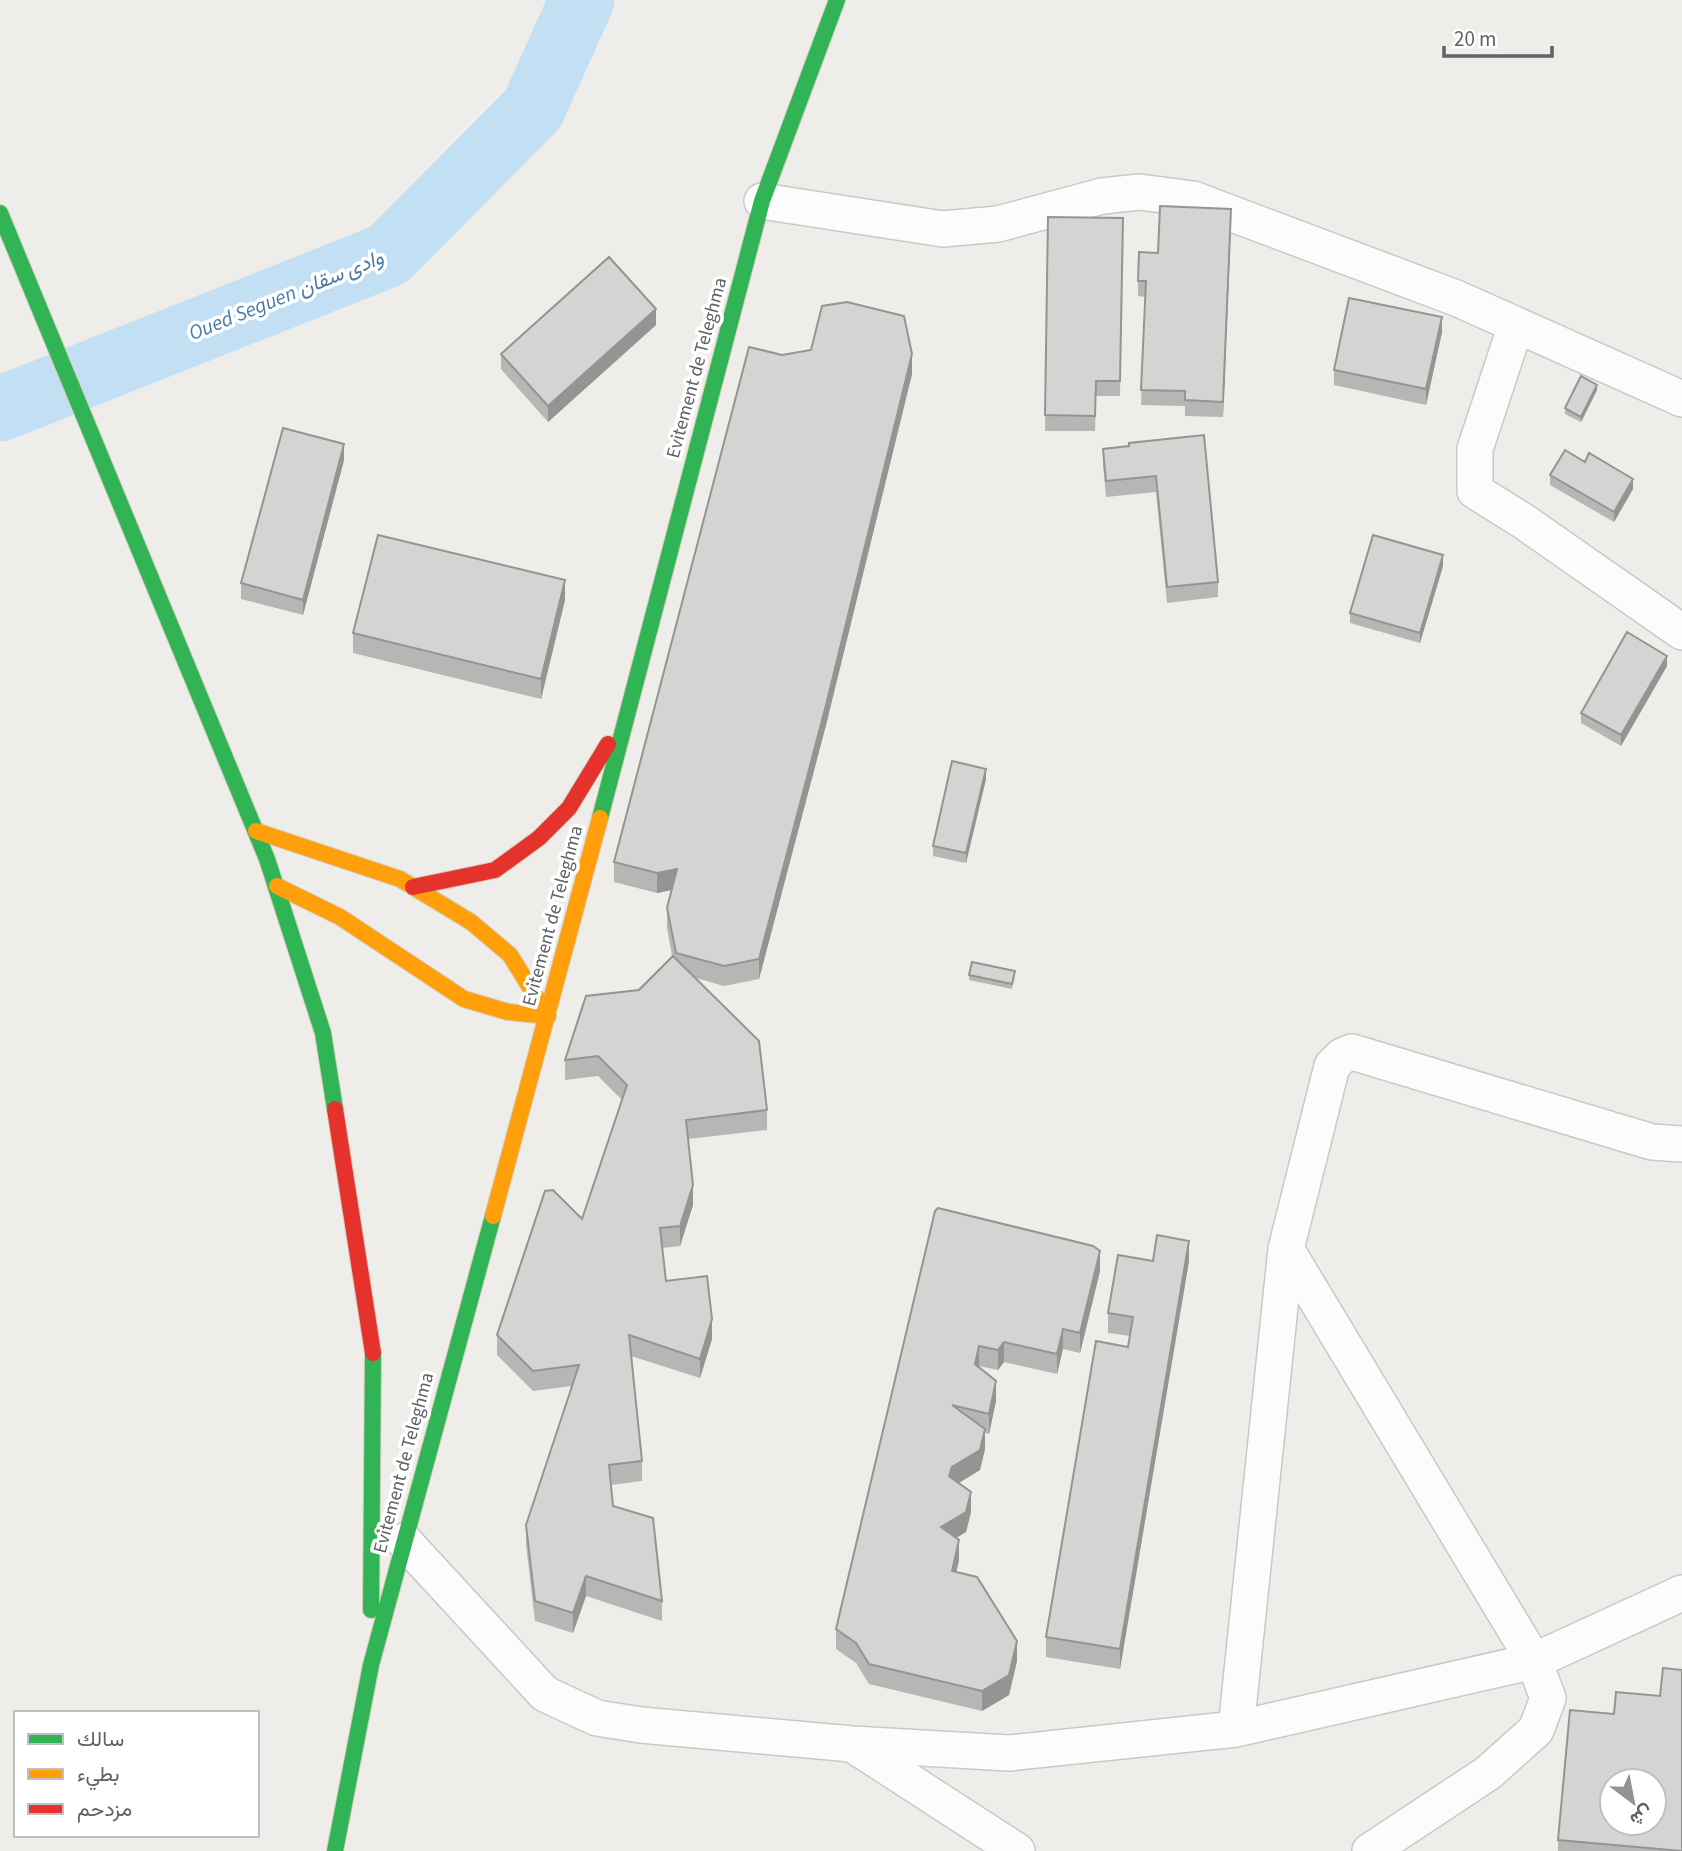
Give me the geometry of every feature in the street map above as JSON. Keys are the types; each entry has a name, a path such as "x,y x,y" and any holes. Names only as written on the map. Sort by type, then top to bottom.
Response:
{"main road":[{"name":"Evitement de Teleghma","path":"335,1851 371,1665 633,699 762,201 837,0"},
{"path":"0,214 256,831 277,886 323,1033 373,1344 371,1665"},
{"path":"412,887 495,870 539,838 569,808 633,699"},
{"path":"256,831 400,879 471,922 510,955 548,1016"},
{"path":"277,886 340,917 464,999 508,1012 548,1016"}],"street":[{"path":"762,201 943,229 998,224 1102,196 1140,192 1193,199 1457,298 1682,399"},
{"path":"1516,325 1475,449 1475,491 1523,521 1682,632"},
{"path":"1236,1729 1286,1249 1332,1066 1342,1056 1352,1052 1652,1143 1682,1144"},
{"path":"1286,1249 1534,1661 1548,1698 1536,1731 1488,1773 1370,1851"},
{"path":"404,1541 545,1694 597,1718 640,1725 852,1744 1009,1754 1236,1729 1534,1661 1682,1593"},
{"path":"852,1744 1017,1851"}],"building":[{"path":"1160,206 1231,209 1223,402 1185,400 1185,391 1141,390 1146,281 1138,281 1139,252 1158,253"},
{"path":"1048,217 1123,218 1120,381 1096,381 1095,416 1045,415"},
{"path":"609,257 656,309 548,406 501,354"},
{"path":"1349,298 1442,317 1426,389 1334,370"},
{"path":"847,302 904,316 912,354 826,705 759,959 724,966 676,953 667,908 677,869 657,873 614,862 749,347 782,355 811,350 822,306"},
{"path":"1581,376 1597,385 1581,417 1565,408"},
{"path":"283,428 344,444 303,600 241,583"},
{"path":"1204,435 1218,582 1167,587 1156,476 1106,481 1103,449 1129,446 1129,443"},
{"path":"1565,450 1585,462 1589,453 1633,479 1614,512 1550,475"},
{"path":"378,535 565,580 541,679 353,633"},
{"path":"1373,535 1443,555 1420,633 1350,613"},
{"path":"1627,632 1667,656 1621,735 1581,713"},
{"path":"952,761 986,769 966,853 933,846"},
{"path":"673,956 759,1041 767,1110 686,1120 693,1185 680,1226 660,1228 666,1281 707,1276 712,1319 700,1359 629,1335 642,1461 609,1465 613,1506 653,1518 662,1601 586,1576 573,1613 535,1601 526,1525 579,1365 533,1371 497,1335 545,1191 553,1190 582,1219 627,1085 598,1056 565,1060 586,996 639,990"},
{"path":"972,962 1015,971 1012,984 969,975"},
{"path":"938,1208 1093,1246 1100,1251 1080,1333 1063,1329 1057,1354 1004,1342 998,1350 979,1346 975,1364 996,1381 989,1414 952,1405 985,1429 980,1450 952,1467 949,1476 971,1492 966,1512 941,1527 959,1540 952,1571 977,1577 1017,1641 1009,1675 982,1691 869,1664 856,1643 836,1629 935,1211"},
{"path":"1157,1235 1189,1241 1120,1649 1046,1637 1096,1341 1128,1347 1133,1317 1108,1313 1118,1255 1153,1261"},
{"path":"1663,1668 1682,1670 1682,1851 1558,1840 1570,1710 1614,1714 1616,1692 1660,1696"}],"waterway":[{"name":"Oued Seguen وادى سقان","path":"0,409 388,255 533,109 582,0"}],"traffic: fast":[{"path":"600,818 762,201 837,0"},
{"path":"0,213 267,859 323,1033 335,1109"},
{"path":"335,1851 371,1665 493,1216"},
{"path":"371,1610 373,1353"}],"traffic: slow":[{"path":"493,1216 600,818"},
{"path":"256,831 400,879 471,922 510,955 548,1016"},
{"path":"277,886 340,917 464,999 508,1012 548,1016"}],"traffic: jam":[{"path":"413,887 495,870 539,838 569,808 608,744"},
{"path":"335,1109 373,1353"}]}
